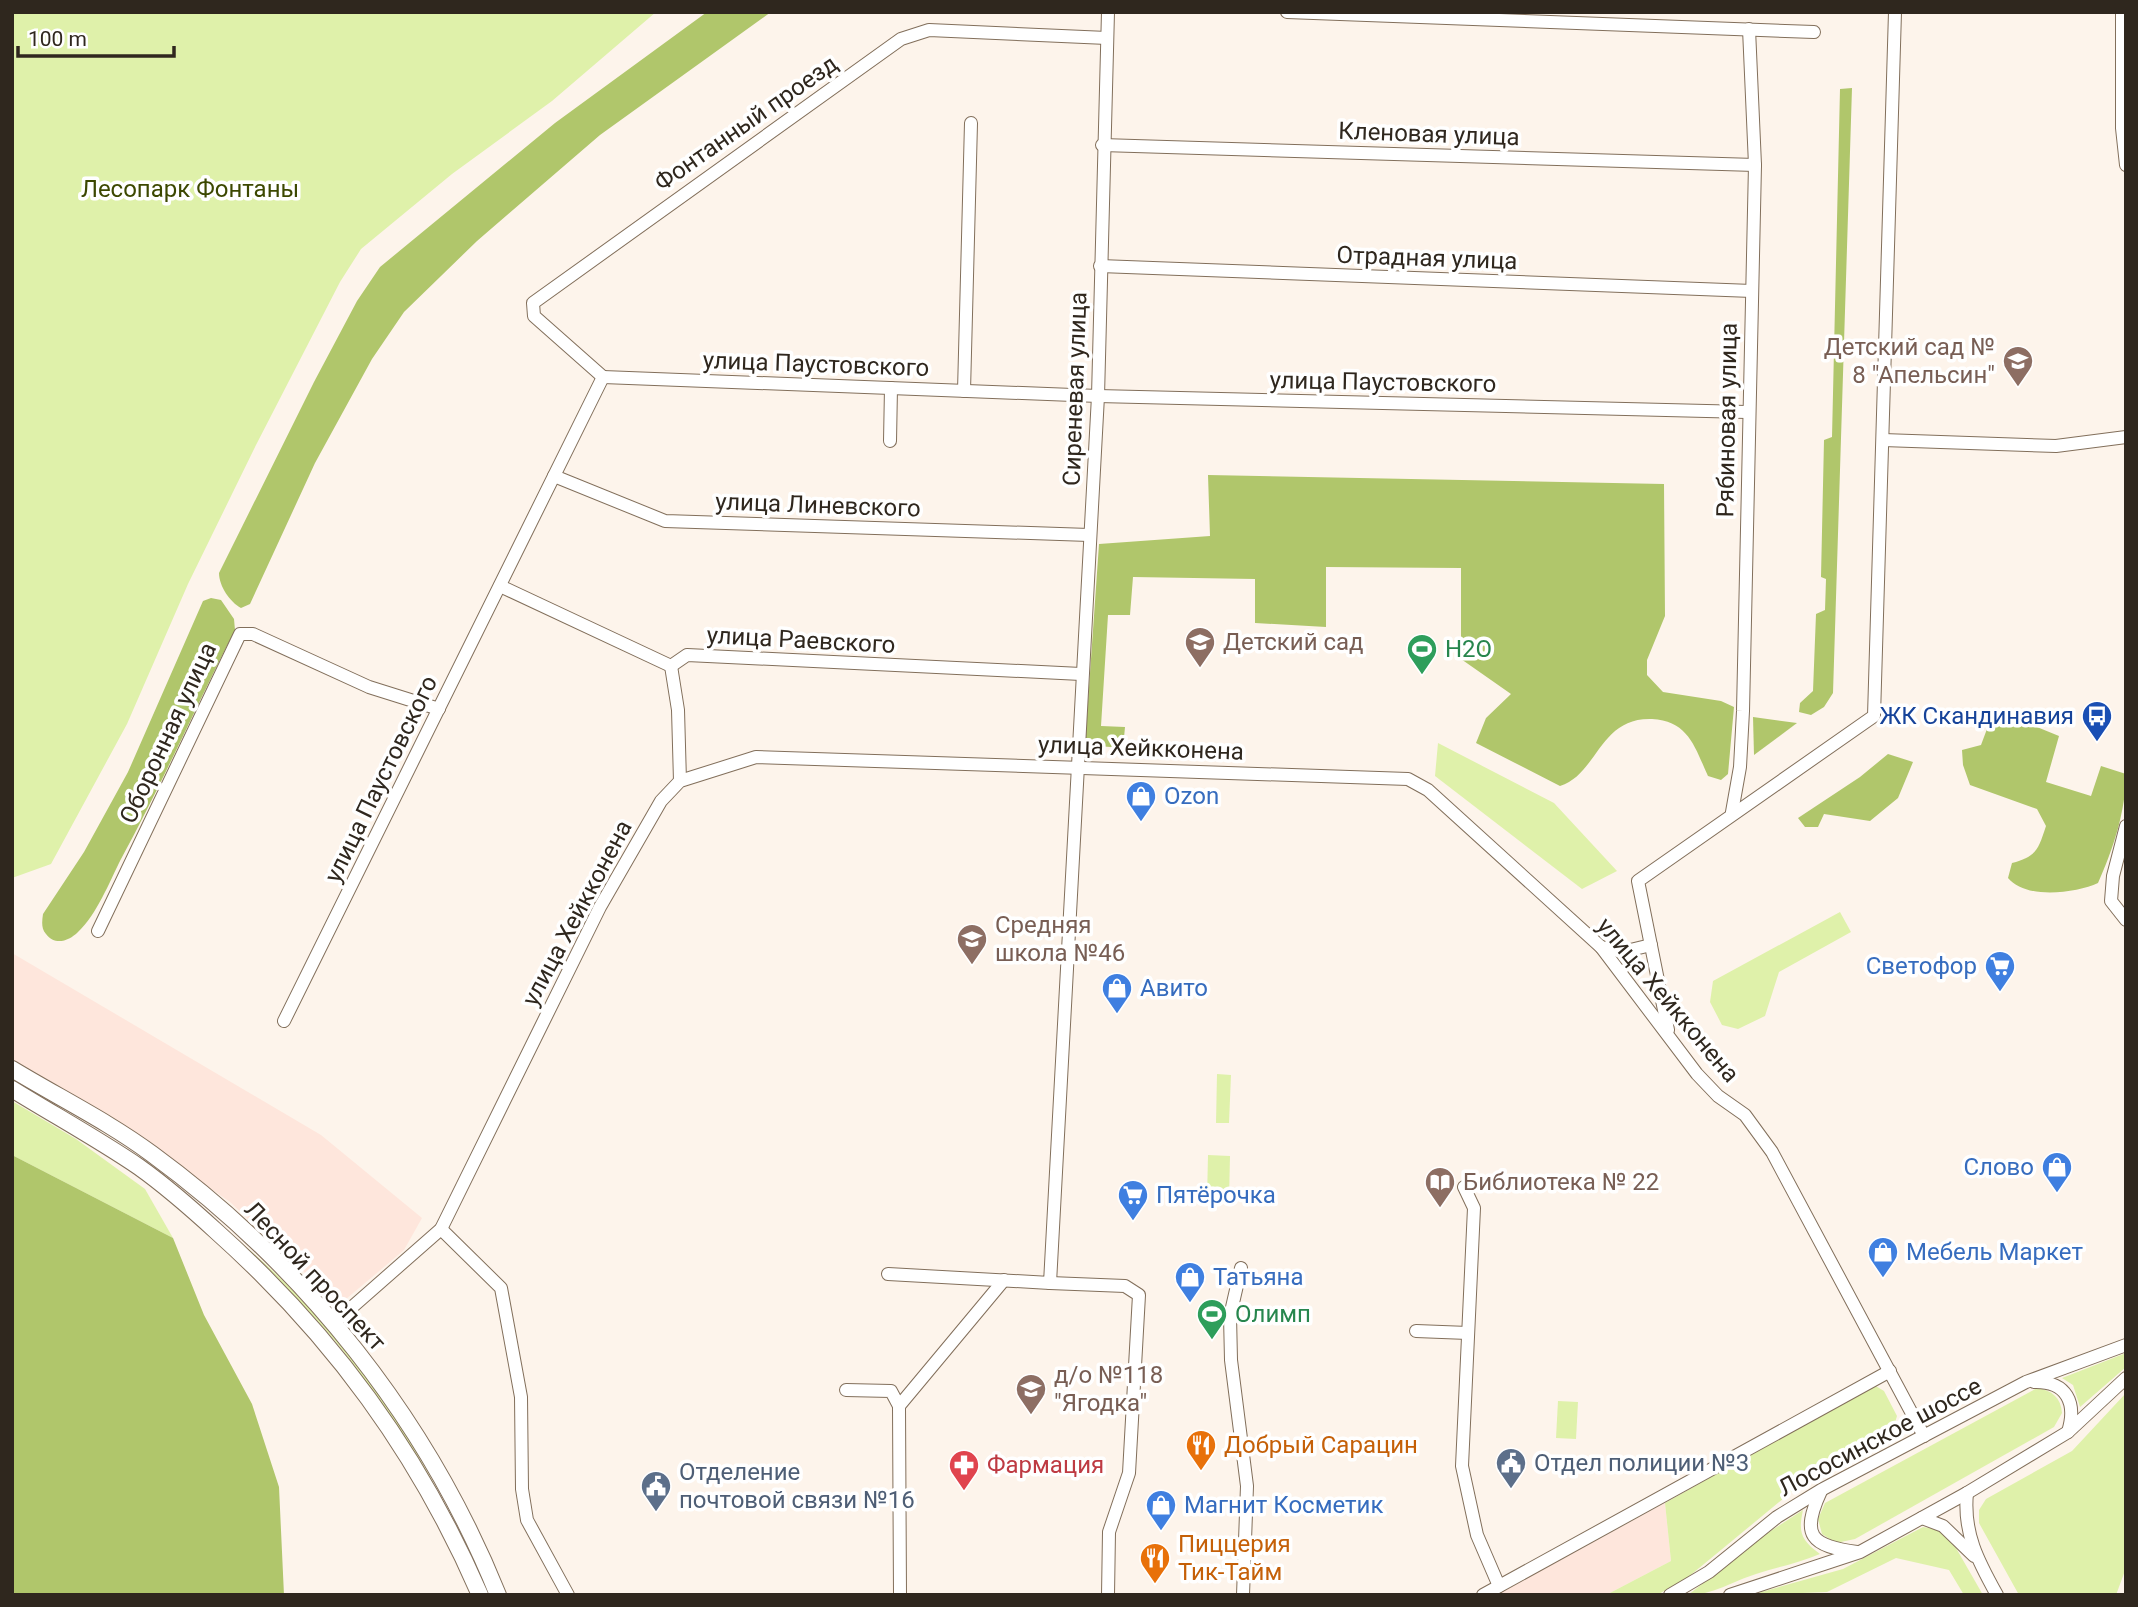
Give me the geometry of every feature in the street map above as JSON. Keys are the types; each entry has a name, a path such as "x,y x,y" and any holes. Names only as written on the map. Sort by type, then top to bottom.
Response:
{"main road":[{"name":"Лесной проспект","path":"12,1069 148,1151 234,1220 334,1323 376,1375 451,1490 474,1536 498,1595"},
{"path":"33,1102 43,1088"},
{"name":"Лесной проспект","path":"12,1089 139,1167 254,1265 319,1333 346,1366 413,1463 460,1548 480,1595"}],"street":[{"name":"Сиреневая улица","path":"1050,1283 1098,396 1102,145 1108,12"},
{"path":"1287,12 1814,32"},
{"path":"1670,1036 1638,881 1732,812 1874,716 1895,12"},
{"path":"2122,12 2122,128 2126,164"},
{"name":"Рябиновая улица","path":"1732,812 1740,767 1743,711 1747,412 1755,165 1749,29"},
{"name":"Фонтанный проезд","path":"603,376 534,316 533,303 901,39 929,30 1107,37"},
{"path":"964,391 971,123"},
{"name":"Кленовая улица","path":"1102,145 1755,165"},
{"name":"Отрадная улица","path":"1100,266 1752,291"},
{"name":"улица Паустовского","path":"284,1021 603,376 1098,396 1747,412"},
{"path":"890,441 891,388"},
{"path":"1883,440 2056,446 2126,437"},
{"name":"улица Линевского","path":"554,476 665,521 1089,535"},
{"path":"500,586 671,666 678,710 680,781"},
{"name":"Оборонная улица","path":"98,931 240,634 253,634 369,687 439,709"},
{"name":"улица Раевского","path":"671,666 687,655 1081,674"},
{"name":"улица Хейкконена","path":"334,1323 441,1229 600,906 661,801 680,781 756,757 1408,779 1428,790 1601,947 1697,1074 1718,1096 1745,1115 1769,1145 1924,1436"},
{"path":"2126,826 2113,876 2111,901 2126,920"},
{"path":"1601,947 1622,952 1651,945"},
{"path":"1464,1187 1474,1208 1462,1466 1477,1535 1499,1586"},
{"path":"441,1229 500,1288 521,1397 522,1489 527,1520 568,1595"},
{"path":"1241,1268 1230,1316 1231,1349 1247,1486 1243,1595"},
{"path":"888,1274 1125,1286 1139,1295 1129,1473 1109,1532 1108,1595"},
{"path":"899,1406 1004,1280"},
{"path":"1416,1331 1468,1333"},
{"name":"Лососинское шоссе","path":"1670,1595 1709,1572 1777,1517 1821,1490 2026,1382 2126,1345"},
{"path":"1483,1595 1889,1371"},
{"path":"1730,1595 1860,1552 1967,1493 2067,1432 2126,1378"},
{"path":"2026,1382 2052,1383 2067,1394 2073,1413 2067,1432"},
{"path":"846,1390 891,1391 899,1406 900,1595"},
{"path":"1821,1490 1810,1519 1810,1532 1817,1542 1829,1548 1860,1552"},
{"path":"1967,1493 1965,1517 1976,1559"},
{"path":"1922,1518 1943,1526 1976,1559 1997,1595"}],"shaded area":[{"path":"12,953 321,1135 422,1218 404,1250 339,1305 230,1202 127,1131 12,1065"},
{"path":"1665,1503 1671,1561 1606,1595 1496,1595"}],"green space":[{"name":"Лесопарк Фонтаны","path":"12,12 656,12 552,101 452,174 361,249 340,282 256,445 188,584 127,724 51,864 12,878"},
{"path":"707,12 771,12 600,135 477,241 404,312 372,359 315,463 250,604 241,608 237,605 223,588 219,573 314,382 357,301 380,267 555,123"},
{"path":"1852,88 1833,693 1824,707 1811,715 1799,712 1800,703 1813,691 1816,614 1825,610 1826,579 1821,577 1824,440 1832,437 1840,89"},
{"path":"1208,475 1664,484 1665,616 1647,660 1647,675 1663,692 1721,701 1734,707 1728,774 1721,780 1708,776 1694,746 1683,731 1675,725 1652,719 1634,721 1621,727 1610,736 1573,780 1560,786 1476,743 1486,718 1511,694 1461,659 1461,568 1326,567 1326,627 1255,623 1255,579 1133,577 1130,615 1108,615 1101,726 1125,727 1123,748 1085,745 1099,544 1210,536"},
{"path":"211,598 221,600 234,619 235,630 97,907 85,925 74,935 62,941 54,940 43,930 43,914 84,852 128,772 203,601"},
{"path":"2008,715 2059,736 2046,782 2091,796 2101,766 2126,774 2118,830 2098,883 2077,890 2052,893 2027,889 2008,878 2012,863 2027,858 2035,851 2046,826 2037,809 1970,785 1963,765 1962,750 1981,745 1990,721"},
{"path":"1753,717 1797,723 1754,755"},
{"path":"1438,743 1554,803 1617,871 1582,889 1435,776"},
{"path":"1888,754 1913,762 1898,798 1870,821 1824,814 1818,827 1805,827 1798,818 1860,777"},
{"path":"1840,912 1851,932 1779,972 1765,1016 1738,1029 1722,1025 1710,1002 1713,981"},
{"path":"1217,1074 1231,1075 1229,1123 1216,1123"},
{"path":"12,1101 76,1139 145,1189 173,1238 12,1155"},
{"path":"12,1155 173,1238 204,1315 252,1404 279,1487 284,1595 12,1595"},
{"path":"1208,1155 1230,1156 1229,1200 1207,1199"},
{"path":"181,1191 295,1293 354,1359 416,1452 485,1585 482,1587 408,1449 375,1395 338,1344 251,1254"},
{"path":"2126,1353 2126,1367 2080,1407 2073,1385 2062,1378"},
{"path":"1874,1385 1884,1391 1897,1416 1891,1436 1801,1484 1687,1578 1657,1595 1606,1595 1671,1561 1665,1503"},
{"path":"2037,1388 2051,1393 2060,1403 2062,1413 2054,1427 1855,1539 1836,1543 1822,1534 1818,1519 1825,1503"},
{"path":"2126,1393 2126,1568 2116,1595 2019,1595 1979,1523 1979,1510 1986,1499 2072,1451"},
{"path":"1558,1401 1578,1402 1576,1439 1556,1438"},
{"path":"1803,1510 1802,1535 1820,1554 1714,1590 1688,1595 1766,1534"},
{"path":"1923,1527 1940,1530 1956,1548 1983,1595 1964,1595 1949,1570 1896,1558 1827,1592 1751,1595 1843,1569"}],"place":[{"name":"Детский сад № 8 \"Апельсин\"","path":"2018,388"},
{"name":"Детский сад","path":"1200,669"},
{"name":"H2O","path":"1422,676"},
{"name":"ЖК Скандинавия","path":"2097,743"},
{"name":"Ozon","path":"1141,823"},
{"name":"Средняя школа №46","path":"972,966"},
{"name":"Светофор","path":"2000,993"},
{"name":"Авито","path":"1117,1015"},
{"name":"Слово","path":"2057,1194"},
{"name":"Библиотека № 22","path":"1440,1209"},
{"name":"Пятёрочка","path":"1133,1222"},
{"name":"Мебель Маркет","path":"1883,1279"},
{"name":"Татьяна","path":"1190,1304"},
{"name":"Олимп","path":"1212,1341"},
{"name":"д/о №118 \"Ягодка\"","path":"1031,1416"},
{"name":"Добрый Сарацин","path":"1201,1472"},
{"name":"Отдел полиции №3","path":"1511,1490"},
{"name":"Фармация","path":"964,1492"},
{"name":"Отделение почтовой связи №16","path":"656,1513"},
{"name":"Магнит Косметик","path":"1161,1532"},
{"name":"Пиццерия Тик-Тайм","path":"1155,1585"}]}
